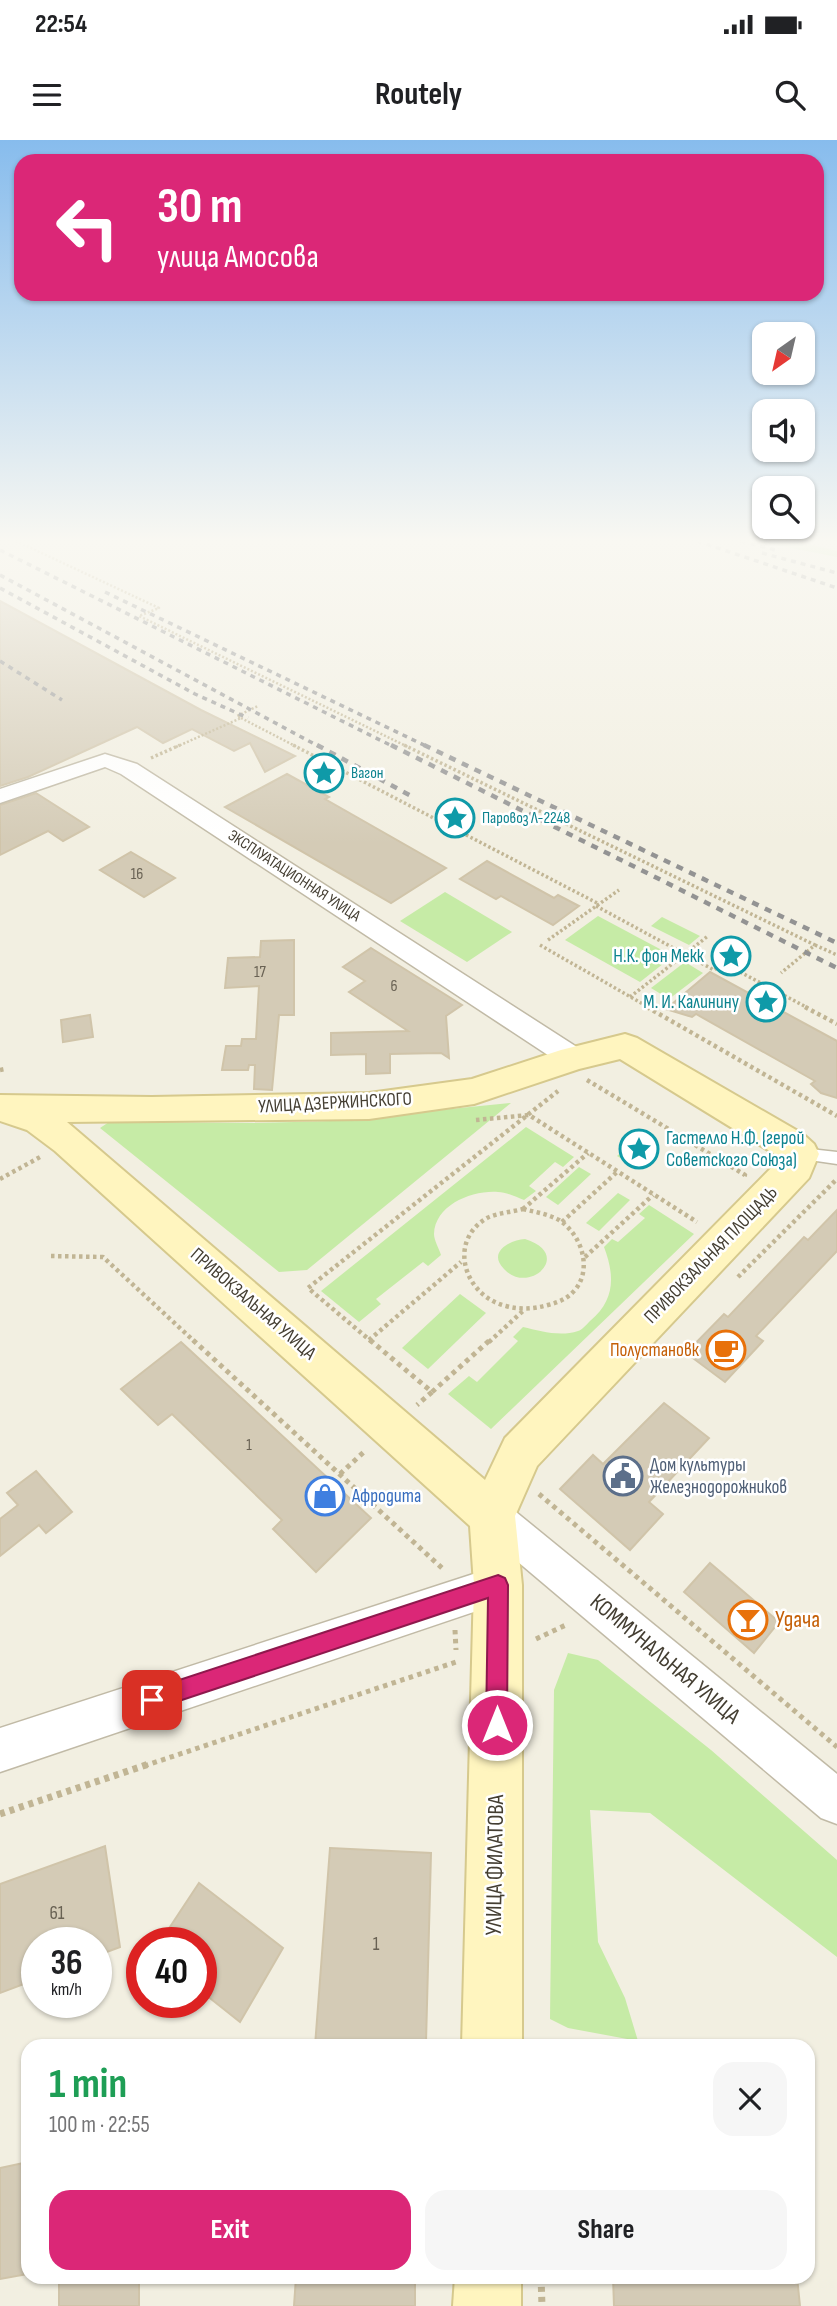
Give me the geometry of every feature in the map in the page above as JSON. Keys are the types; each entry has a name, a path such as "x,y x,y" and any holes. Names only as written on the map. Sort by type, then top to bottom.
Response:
{"street":[{"name":"ЭКСПЛУАТАЦИОННАЯ УЛИЦА","path":"0,796 104,760 129,769 573,1072"},
{"name":"УЛИЦА ДЗЕРЖИНСКОГО","path":"2,1108 369,1105 474,1091 573,1072 625,1046"},
{"name":"ПРИВОКЗАЛЬНАЯ ПЛОЩАДЬ","path":"625,1046 790,1144 819,1156"},
{"name":"ПРИВОКЗАЛЬНАЯ УЛИЦА","path":"2,1108 40,1121 68,1141 492,1516"},
{"name":"УЛИЦА ДЗЕРЖИНСКОГО","path":"68,1141 88,1123 121,1109"},
{"name":"ПРИВОКЗАЛЬНАЯ ПЛОЩАДЬ","path":"492,1516 521,1452 796,1168 819,1156"},
{"name":"УЛИЦА ФИЛАТОВА","path":"492,1516 476,1592 492,2039"},
{"name":"КОММУНАЛЬНАЯ УЛИЦА","path":"492,1516 837,1802"},
{"path":"0,1750 476,1592"},
{"path":"487,2306 488,2284"}],"path":[{"path":"193,642 837,955"},
{"path":"258,706 237,716 598,905 714,970 723,963 837,1024"},
{"path":"129,769 241,718"},
{"path":"548,940 619,890"},
{"path":"630,997 708,936"},
{"path":"780,973 815,944"},
{"path":"540,945 837,1116"},
{"path":"432,1392 309,1288 529,1115 573,1072 745,1175 736,1185"},
{"path":"529,1115 696,1223 706,1213"},
{"path":"523,1209 588,1153"},
{"path":"562,1222 617,1172"},
{"path":"730,1285 837,1179"},
{"path":"585,1257 653,1195"},
{"path":"523,1209 543,1213 562,1222 578,1237 585,1257 581,1281 563,1300 545,1308 524,1310 494,1303 471,1285 461,1262 461,1248 467,1235 477,1224 490,1215 523,1209"},
{"path":"51,1256 103,1257 451,1576 476,1592 456,1662 456,1675"},
{"path":"369,1340 461,1262"},
{"path":"340,1474 524,1310"},
{"path":"542,1481 538,1493 837,1747"},
{"path":"532,1650 537,1636 567,1623 578,1628"},
{"path":"0,1814 456,1662"},
{"path":"541,2284 541,2306"}],"green space":[{"path":"445,892 512,932 467,962 400,921"},
{"path":"598,916 673,956 640,982 565,940"},
{"path":"662,917 700,936 689,945 651,926"},
{"path":"685,962 703,973 669,999 651,988"},
{"path":"511,1103 307,1270 279,1272 100,1128 109,1122 330,1121"},
{"path":"526,1127 574,1157 563,1167 555,1162 529,1186 536,1191 524,1200 504,1193 488,1192 467,1197 448,1207 436,1224 434,1234 441,1255 428,1266 423,1262 376,1299 381,1304 359,1322 321,1291"},
{"path":"634,1141 653,1153 637,1168 617,1156"},
{"path":"579,1167 591,1174 558,1205 546,1197"},
{"path":"618,1193 630,1200 599,1231 586,1223"},
{"path":"649,1205 694,1234 491,1429 448,1394 469,1376 477,1382 518,1341 513,1337 523,1327 564,1333 578,1331 584,1327 598,1313 608,1296 611,1278 604,1247 612,1239 618,1242 645,1218 639,1214"},
{"path":"525,1239 539,1246 546,1254 546,1262 542,1270 525,1278 514,1276 504,1269 498,1257 507,1244"},
{"path":"460,1294 486,1313 428,1369 402,1348"},
{"path":"568,1653 598,1660 711,1750 837,1860 837,1957 650,1813 590,1810 598,1942 625,1998 637,2039 568,2028 550,2019 554,1690"}],"building":[{"path":"0,642 76,642 201,710 295,756 265,772 250,743 234,751 192,729 163,743 137,727 28,777 0,786"},
{"path":"287,774 329,797 325,799 446,868 391,903 225,807"},
{"path":"36,793 89,827 63,841 48,831 0,855 0,805"},
{"path":"131,852 175,878 144,897 100,870"},
{"path":"487,861 554,898 558,895 579,906 553,925 501,896 496,899 460,879"},
{"path":"294,940 294,1015 279,1015 272,1090 254,1089 255,1065 249,1065 248,1070 222,1070 226,1046 241,1046 242,1039 256,1039 259,986 225,988 228,958 260,957 261,941"},
{"path":"371,948 462,1005 446,1016 449,1058 441,1053 390,1054 390,1073 366,1074 366,1054 331,1055 331,1033 408,1031 349,992 365,981 343,967"},
{"path":"710,972 837,1041 837,1098 821,1093 811,1084 815,1081 696,1014 692,1017 666,1009"},
{"path":"90,1015 93,1037 63,1042 61,1020"},
{"path":"837,1210 837,1251 756,1336 763,1341 725,1382 686,1353 724,1314 728,1317 804,1237 808,1240"},
{"path":"181,1342 371,1518 316,1572 273,1529 282,1520 172,1414 158,1425 121,1389"},
{"name":"Дом культуры Железнодорожников","path":"664,1403 709,1438 649,1502 663,1514 630,1550 560,1489 593,1455 603,1464"},
{"path":"36,1471 72,1512 46,1533 39,1525 0,1556 0,1519 18,1505 7,1493"},
{"path":"710,1563 779,1622 754,1653 684,1592"},
{"path":"105,1846 120,1947 112,1950 112,1927 21,1927 21,1985 0,1993 0,1884"},
{"path":"330,1848 431,1853 426,2039 316,2039"},
{"path":"199,1883 283,1948 240,2022 217,2004 217,1927 170,1927"},
{"path":"21,2164 21,2275 0,2279 0,2168"},
{"path":"59,2284 139,2284 139,2306 59,2306"},
{"path":"296,2284 415,2284 415,2306 294,2306"},
{"path":"613,2284 798,2284 800,2306 614,2306"}],"railway":[{"path":"99,642 195,694 248,718"},
{"path":"125,642 320,747"},
{"path":"184,642 394,747"},
{"path":"209,642 428,747"},
{"path":"0,661 62,700"},
{"path":"317,745 413,797"},
{"path":"391,745 837,968"},
{"path":"424,745 837,943"}],"place":[{"name":"Вагон","path":"324,773"},
{"name":"Паровоз Л-2248","path":"455,818"},
{"name":"Н.К. фон Мекк","path":"731,956"},
{"name":"М. И. Калинину","path":"766,1002"},
{"name":"Гастелло Н.Ф. (герой Советского Союза)","path":"639,1149"},
{"name":"Полустановк","path":"726,1350"},
{"name":"Дом культуры Железнодорожников","path":"623,1476"},
{"name":"Афродита","path":"325,1496"},
{"name":"Удача","path":"748,1620"}],"route":[{"path":"152,1700 498,1585 497,1725"}]}
